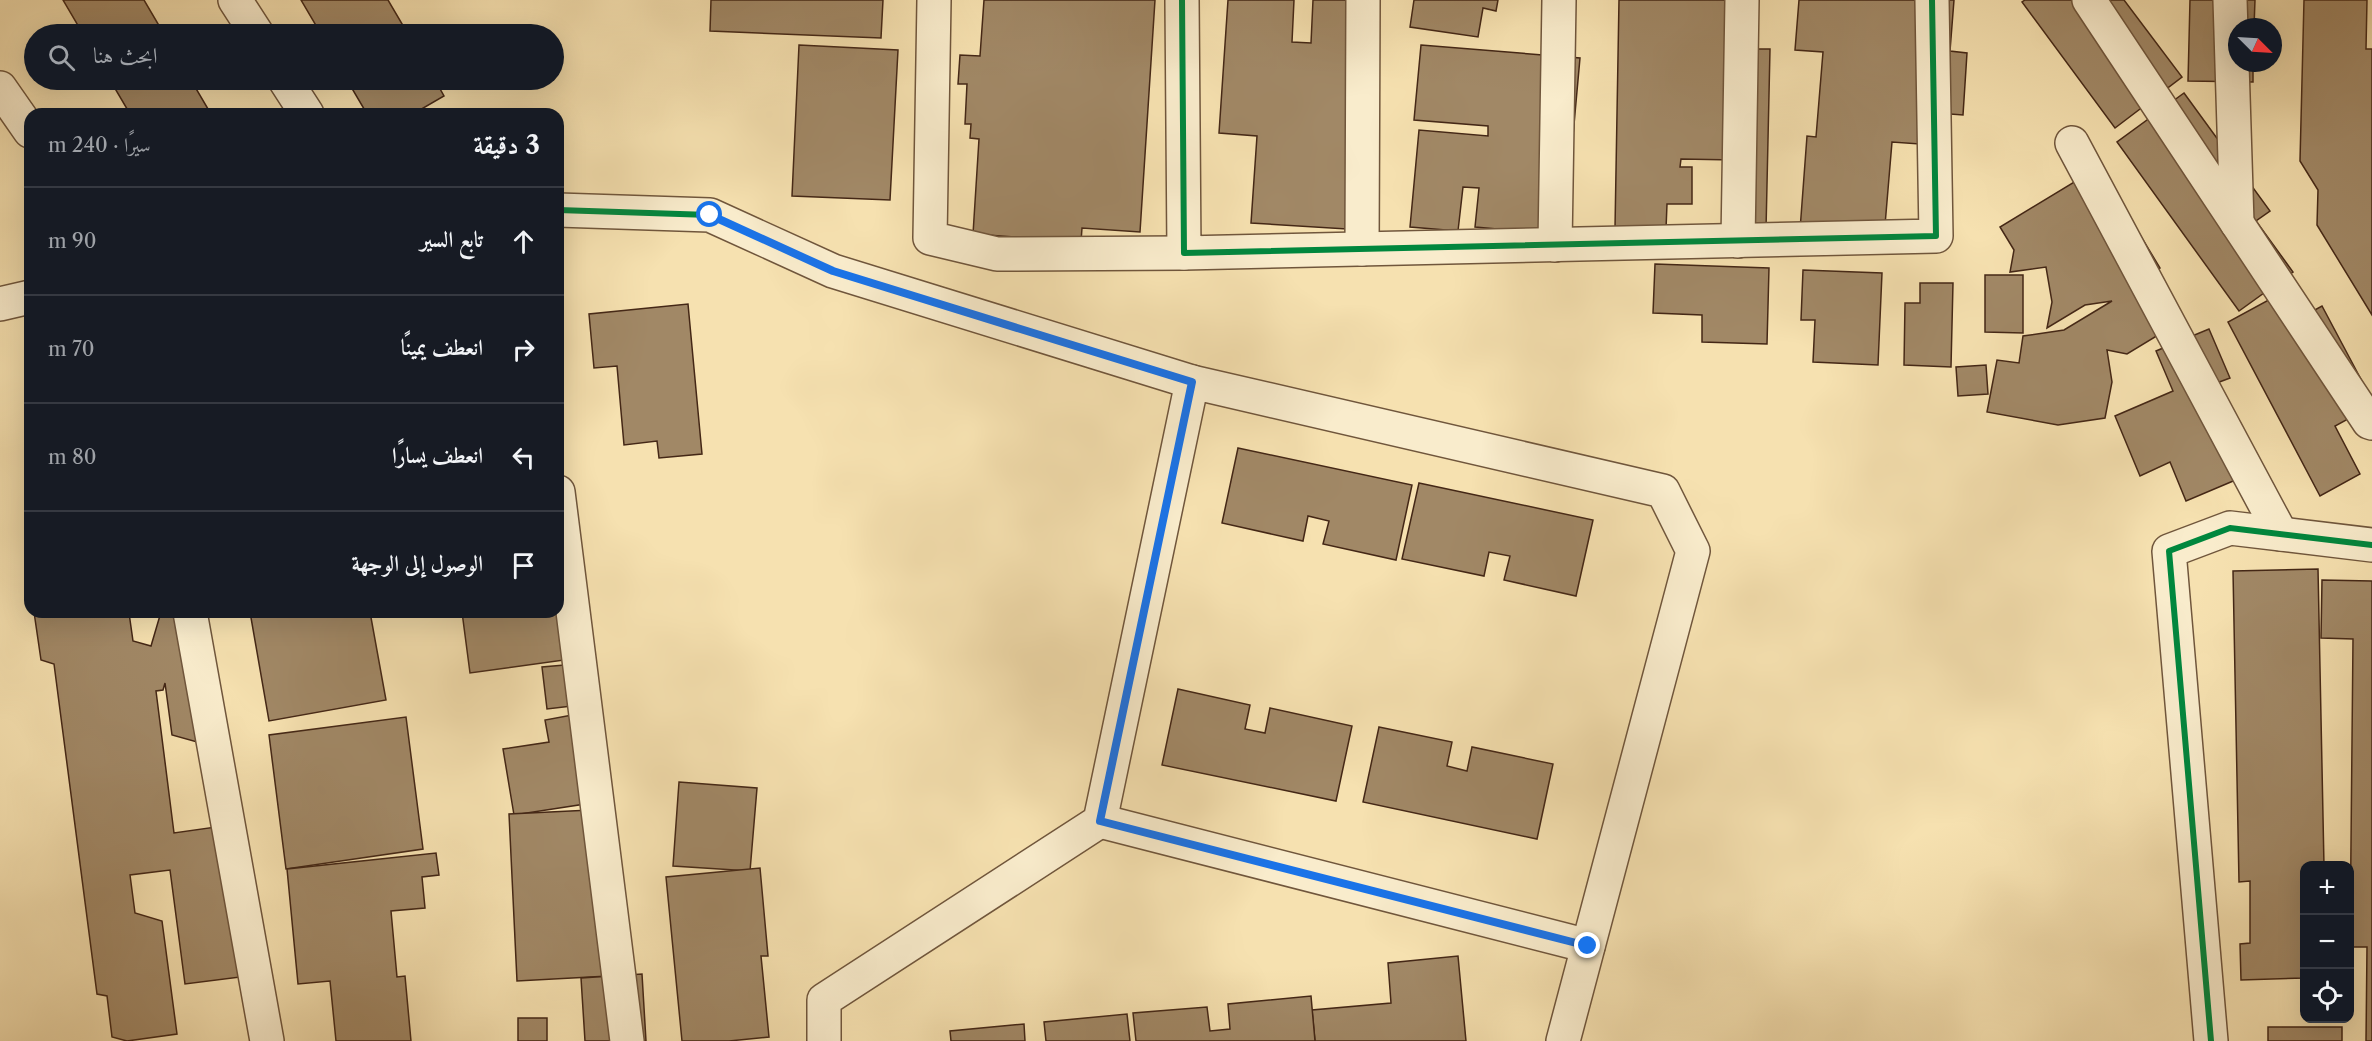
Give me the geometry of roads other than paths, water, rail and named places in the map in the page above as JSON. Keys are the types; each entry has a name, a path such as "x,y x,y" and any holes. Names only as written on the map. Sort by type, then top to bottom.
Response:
{"street":[{"path":"235,0 251,24"},
{"path":"934,0 930,238 997,254 1184,253 1936,236 1932,0"},
{"path":"1182,0 1184,253"},
{"path":"1362,249 1363,0"},
{"path":"1555,245 1559,0"},
{"path":"1738,241 1742,0"},
{"path":"2089,0 2369,422 2372,423"},
{"path":"2230,0 2237,223"},
{"path":"0,88 24,122"},
{"path":"292,90 304,108"},
{"path":"2072,143 2281,534"},
{"path":"564,210 710,215 833,271 1192,382 1663,491 1693,551 1563,1041"},
{"path":"0,304 24,298"},
{"path":"824,1041 824,1000 1100,821 1192,382"},
{"path":"2211,1041 2169,551 2230,528 2372,546"},
{"path":"564,540 627,1041"},
{"path":"190,618 267,1041"},
{"path":"1100,821 1588,946"}]}
